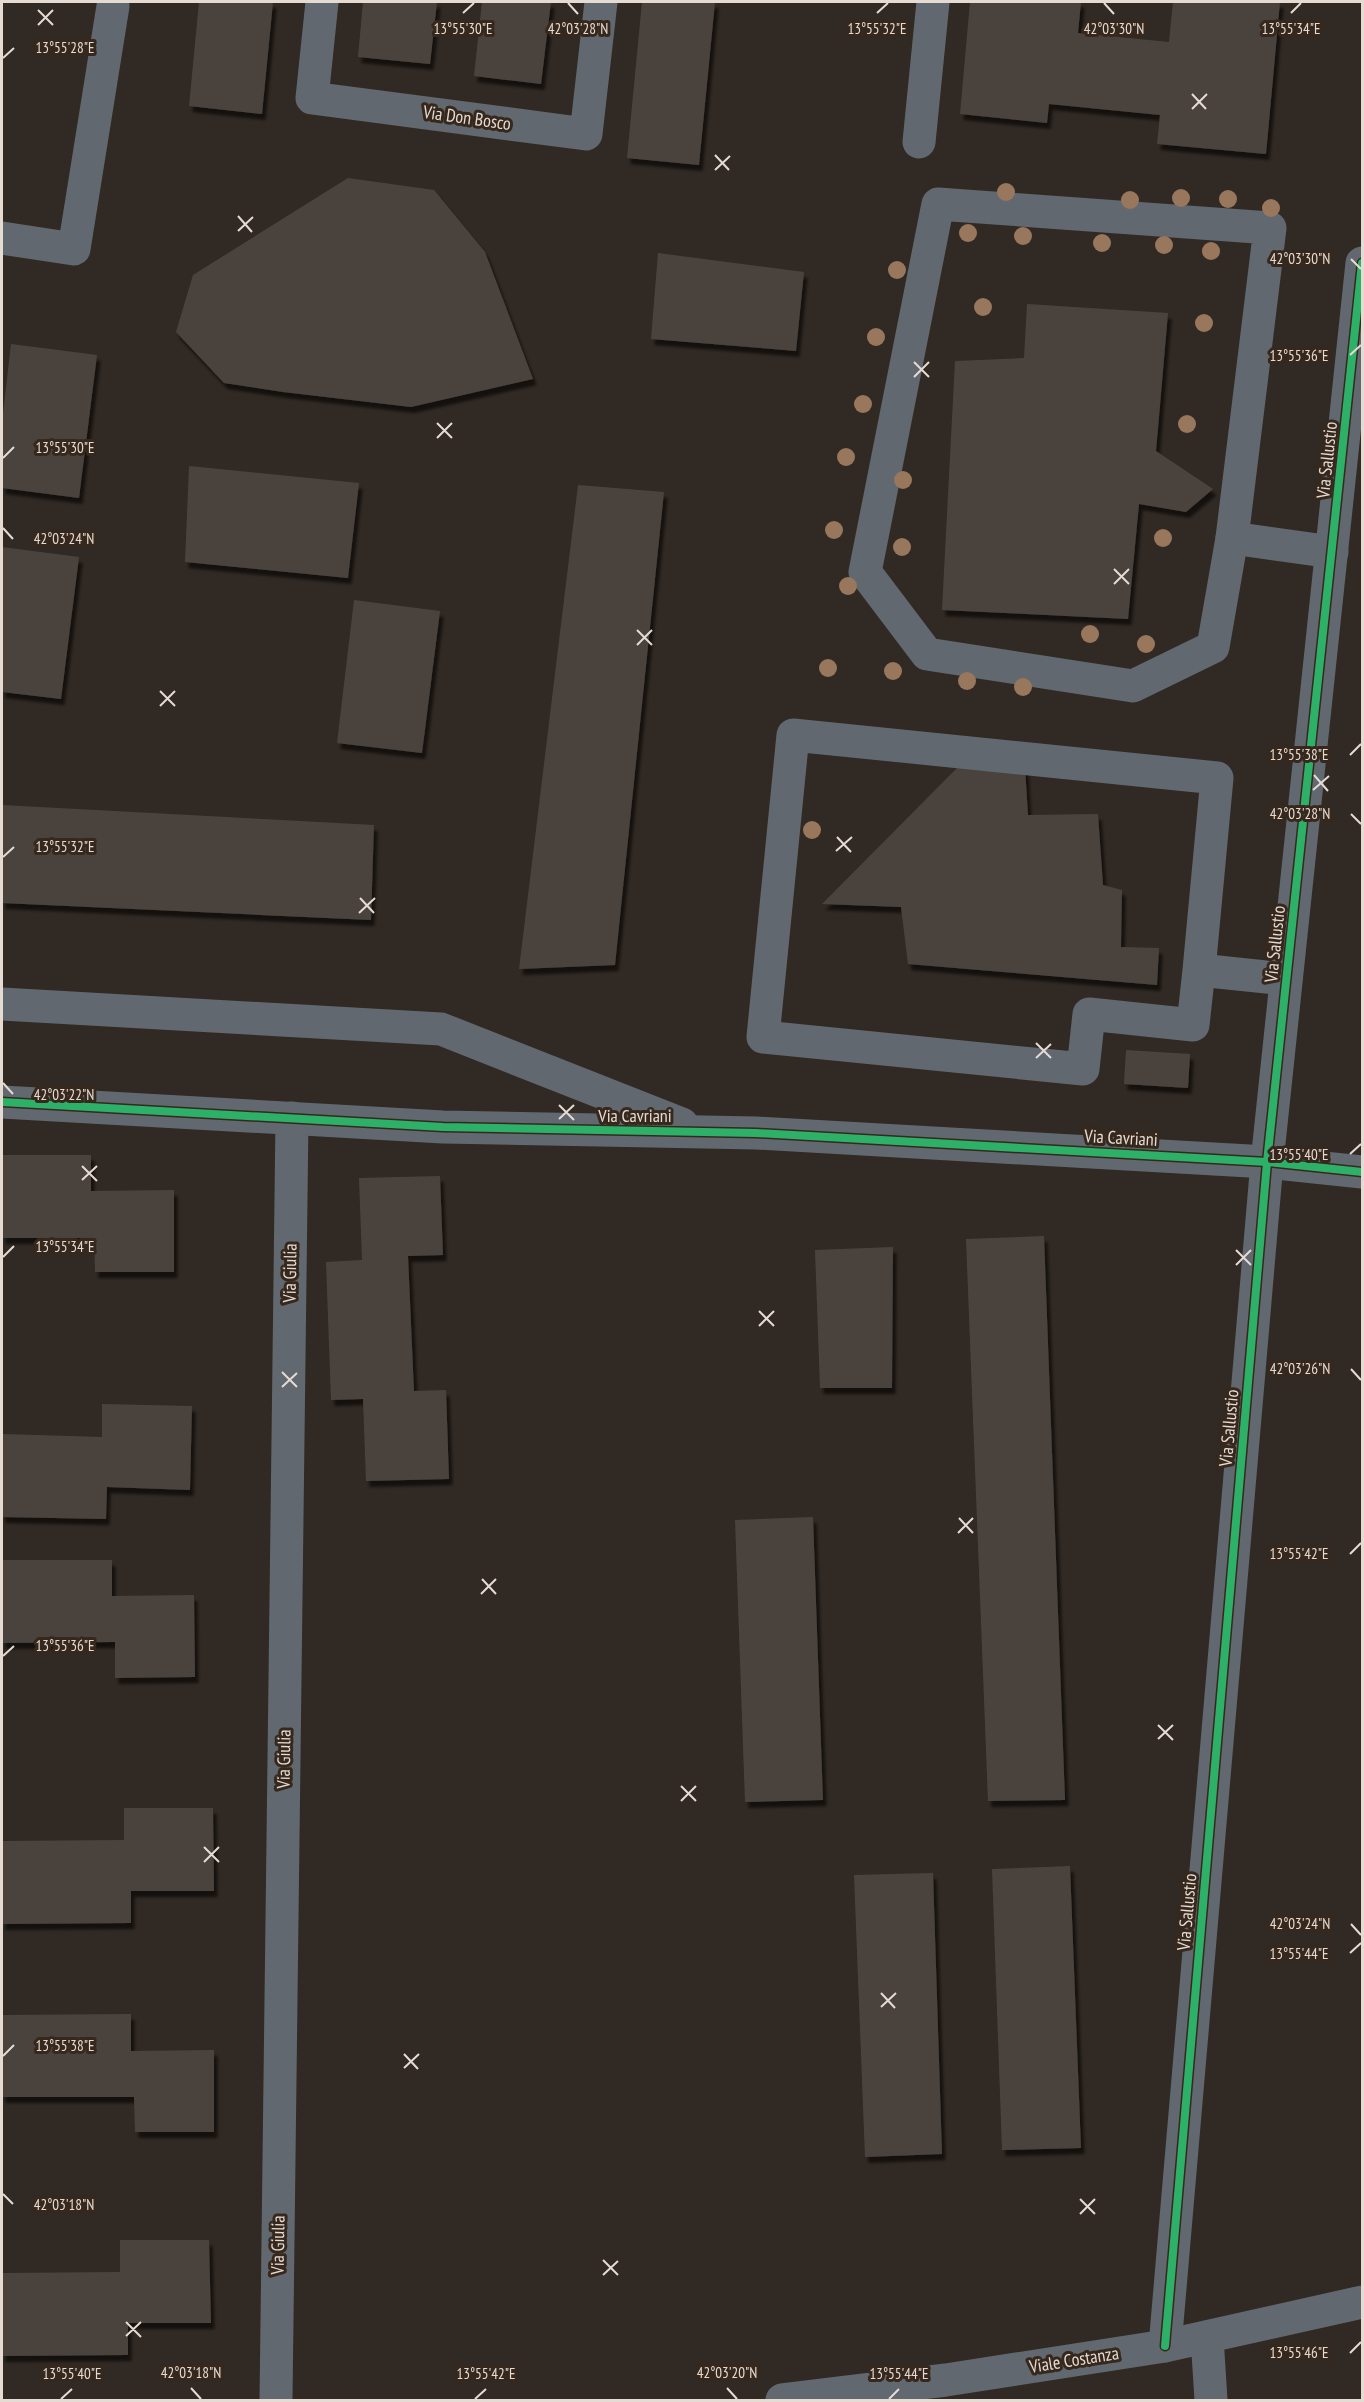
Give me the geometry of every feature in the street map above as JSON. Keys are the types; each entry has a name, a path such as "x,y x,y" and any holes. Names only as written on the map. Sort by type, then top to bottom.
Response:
{"street":[{"name":"Via Don Bosco","path":"322,2 312,98 585,134 602,2"},
{"path":"919,142 933,2"},
{"path":"2,238 74,249 113,6"},
{"path":"938,204 1270,228 1232,538 1213,647 1133,686 927,654 865,572 938,204"},
{"name":"Via Sallustio","path":"1165,2346 1267,1162 1362,263"},
{"path":"1232,538 1332,552"},
{"path":"793,735 1217,778 1199,970 1193,1025 1089,1014 1083,1069 763,1037 793,735"},
{"path":"1199,970 1286,979"},
{"path":"2,1004 441,1029 700,1131"},
{"name":"Via Cavriani","path":"2,1102 530,1130 700,1131 1267,1162 1362,1172"},
{"name":"Via Giulia","path":"276,2400 292,1118"},
{"name":"Viale Costanza","path":"782,2400 946,2380 1165,2346 1362,2302"},
{"path":"1207,2337 1210,2400"}],"building":[{"path":"199,2 273,2 262,114 189,106"},
{"path":"363,2 437,2 430,64 358,57"},
{"path":"482,2 551,2 541,84 474,76"},
{"path":"642,2 715,2 699,165 627,158"},
{"path":"970,2 1081,2 1078,33 1169,42 1173,2 1280,2 1266,154 1157,144 1160,115 1049,104 1047,123 960,114"},
{"path":"348,178 434,190 485,252 533,379 411,407 283,392 224,383 176,332 193,275"},
{"path":"658,253 804,272 796,351 651,339"},
{"path":"1027,304 1168,313 1156,451 1213,489 1186,512 1139,504 1128,619 942,610 955,361 1024,358"},
{"path":"11,344 97,355 79,498 2,488 2,422"},
{"path":"189,466 359,483 348,578 185,562"},
{"path":"578,485 664,492 615,965 519,969"},
{"path":"2,547 79,557 61,699 2,692"},
{"path":"354,600 440,611 422,753 337,743"},
{"path":"961,764 1025,767 1028,815 1098,814 1103,885 1122,890 1121,947 1159,948 1157,985 908,964 901,907 822,904"},
{"path":"2,805 374,825 371,920 2,903"},
{"path":"1126,1050 1190,1054 1188,1088 1124,1084"},
{"path":"2,1155 91,1155 91,1191 174,1190 174,1272 95,1272 94,1238 2,1238"},
{"path":"440,1176 443,1255 408,1256 414,1391 446,1390 449,1479 366,1481 363,1399 331,1400 326,1262 362,1260 359,1178"},
{"path":"1044,1236 1065,1800 988,1801 966,1239"},
{"path":"893,1247 892,1388 820,1388 815,1250"},
{"path":"102,1404 192,1406 190,1490 107,1487 106,1519 2,1517 2,1434 102,1437"},
{"path":"813,1517 823,1800 745,1802 735,1520"},
{"path":"2,1560 112,1560 112,1596 194,1595 195,1677 115,1678 115,1642 2,1643"},
{"path":"124,1808 213,1808 214,1891 131,1891 131,1923 2,1924 2,1841 124,1840"},
{"path":"1070,1866 1081,2148 1002,2150 992,1869"},
{"path":"933,1873 942,2154 865,2157 854,1875"},
{"path":"131,2014 131,2051 214,2050 214,2132 135,2132 134,2097 2,2097 2,2015"},
{"path":"120,2240 209,2240 211,2323 128,2323 128,2355 2,2356 2,2273 120,2272"}],"cycle path":[{"path":"1165,2346 1267,1162 1362,263"},
{"path":"2,1102 443,1127 756,1133 1267,1162 1362,1172"}]}
